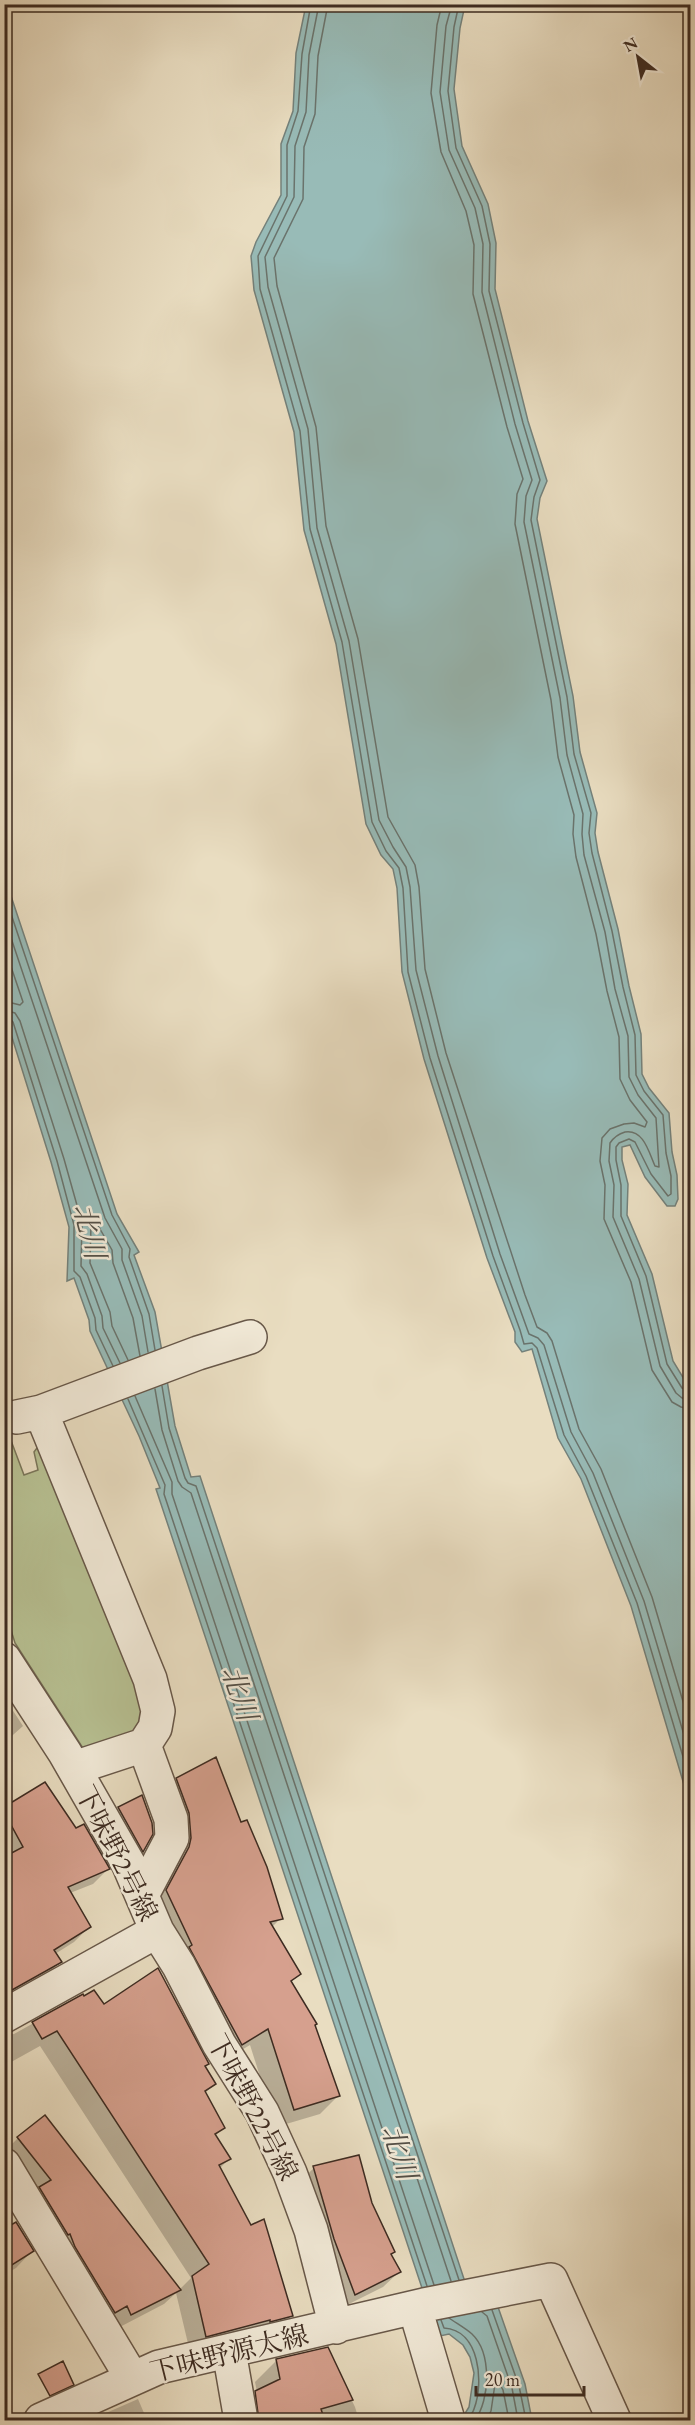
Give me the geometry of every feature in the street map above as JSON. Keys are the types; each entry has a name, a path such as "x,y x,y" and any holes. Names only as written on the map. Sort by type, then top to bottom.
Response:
{"street":[{"path":"74,1768 144,1745 155,1728 158,1711 150,1679 29,1414 198,1353 250,1337"},
{"name":"下味野2号線","path":"4,1659 74,1768 128,1863 157,1931 4,2016"},
{"path":"142,1895 172,1838 171,1819 144,1745"},
{"name":"下味野22号線","path":"157,1931 219,2044 262,2112 290,2173 311,2230 336,2327"},
{"path":"4,2165 132,2378"},
{"name":"下味野源太線","path":"41,2421 159,2367 494,2290 551,2280 614,2421"},
{"path":"419,2307 448,2421"},
{"path":"230,2351 241,2421"}],"green space":[{"path":"4,1422 24,1475 38,1470 34,1452 40,1444 138,1665 148,1726 88,1756 15,1643 4,1608"}],"water":[{"path":"306,5 465,5 460,28 454,89 462,146 488,204 496,243 495,289 528,421 547,481 540,498 537,519 573,696 580,752 597,813 595,833 598,852 641,1034 642,1074 649,1088 669,1113 672,1152 677,1175 678,1199 675,1206 667,1206 645,1177 630,1145 622,1147 622,1160 628,1184 627,1215 652,1274 673,1361 690,1389 690,1805 631,1606 581,1479 558,1438 532,1349 522,1352 515,1342 515,1332 487,1258 424,1059 402,972 397,888 393,869 381,855 366,824 336,644 304,530 294,432 254,290 251,256 281,195 281,144 293,111 296,53"},
{"name":"北川","path":"4,875 117,1214 139,1252 134,1255 155,1312 175,1426 191,1477 200,1476 465,2282 498,2307 525,2384 532,2420 461,2420 469,2407 474,2373 470,2357 463,2345 449,2334 440,2336 423,2291 156,1489 160,1488 139,1436 90,1331 89,1320 74,1278 67,1281 69,1227 5,1015"}],"building":[{"path":"216,1757 241,1822 247,1820 267,1867 283,1919 270,1922 301,1974 291,1981 317,2024 315,2025 340,2096 294,2110 268,2029 242,2045 189,1947 192,1945 166,1890 189,1847 191,1838 189,1813 176,1778"},
{"path":"45,1782 76,1828 84,1824 110,1869 68,1887 91,1927 54,1950 62,1962 12,1990 4,1979 4,1857 23,1847 4,1812 4,1807"},
{"path":"142,1795 152,1823 153,1834 143,1852 118,1807"},
{"path":"158,1968 209,2064 205,2066 216,2084 205,2091 225,2128 215,2134 231,2159 219,2165 251,2225 264,2219 293,2316 206,2337 192,2276 209,2264 57,2031 42,2039 32,2022 94,1990 104,2004"},
{"path":"45,2115 181,2290 131,2315 127,2306 115,2313 75,2247 70,2234 68,2235 39,2187 51,2180 17,2137"},
{"path":"359,2155 372,2203 395,2252 391,2254 401,2272 355,2295 334,2239 313,2166"},
{"path":"16,2222 34,2251 4,2270 4,2229"},
{"path":"328,2347 353,2400 321,2409 325,2421 259,2421 255,2391 280,2379 276,2359"},
{"path":"63,2361 74,2385 50,2396 38,2374"}]}
